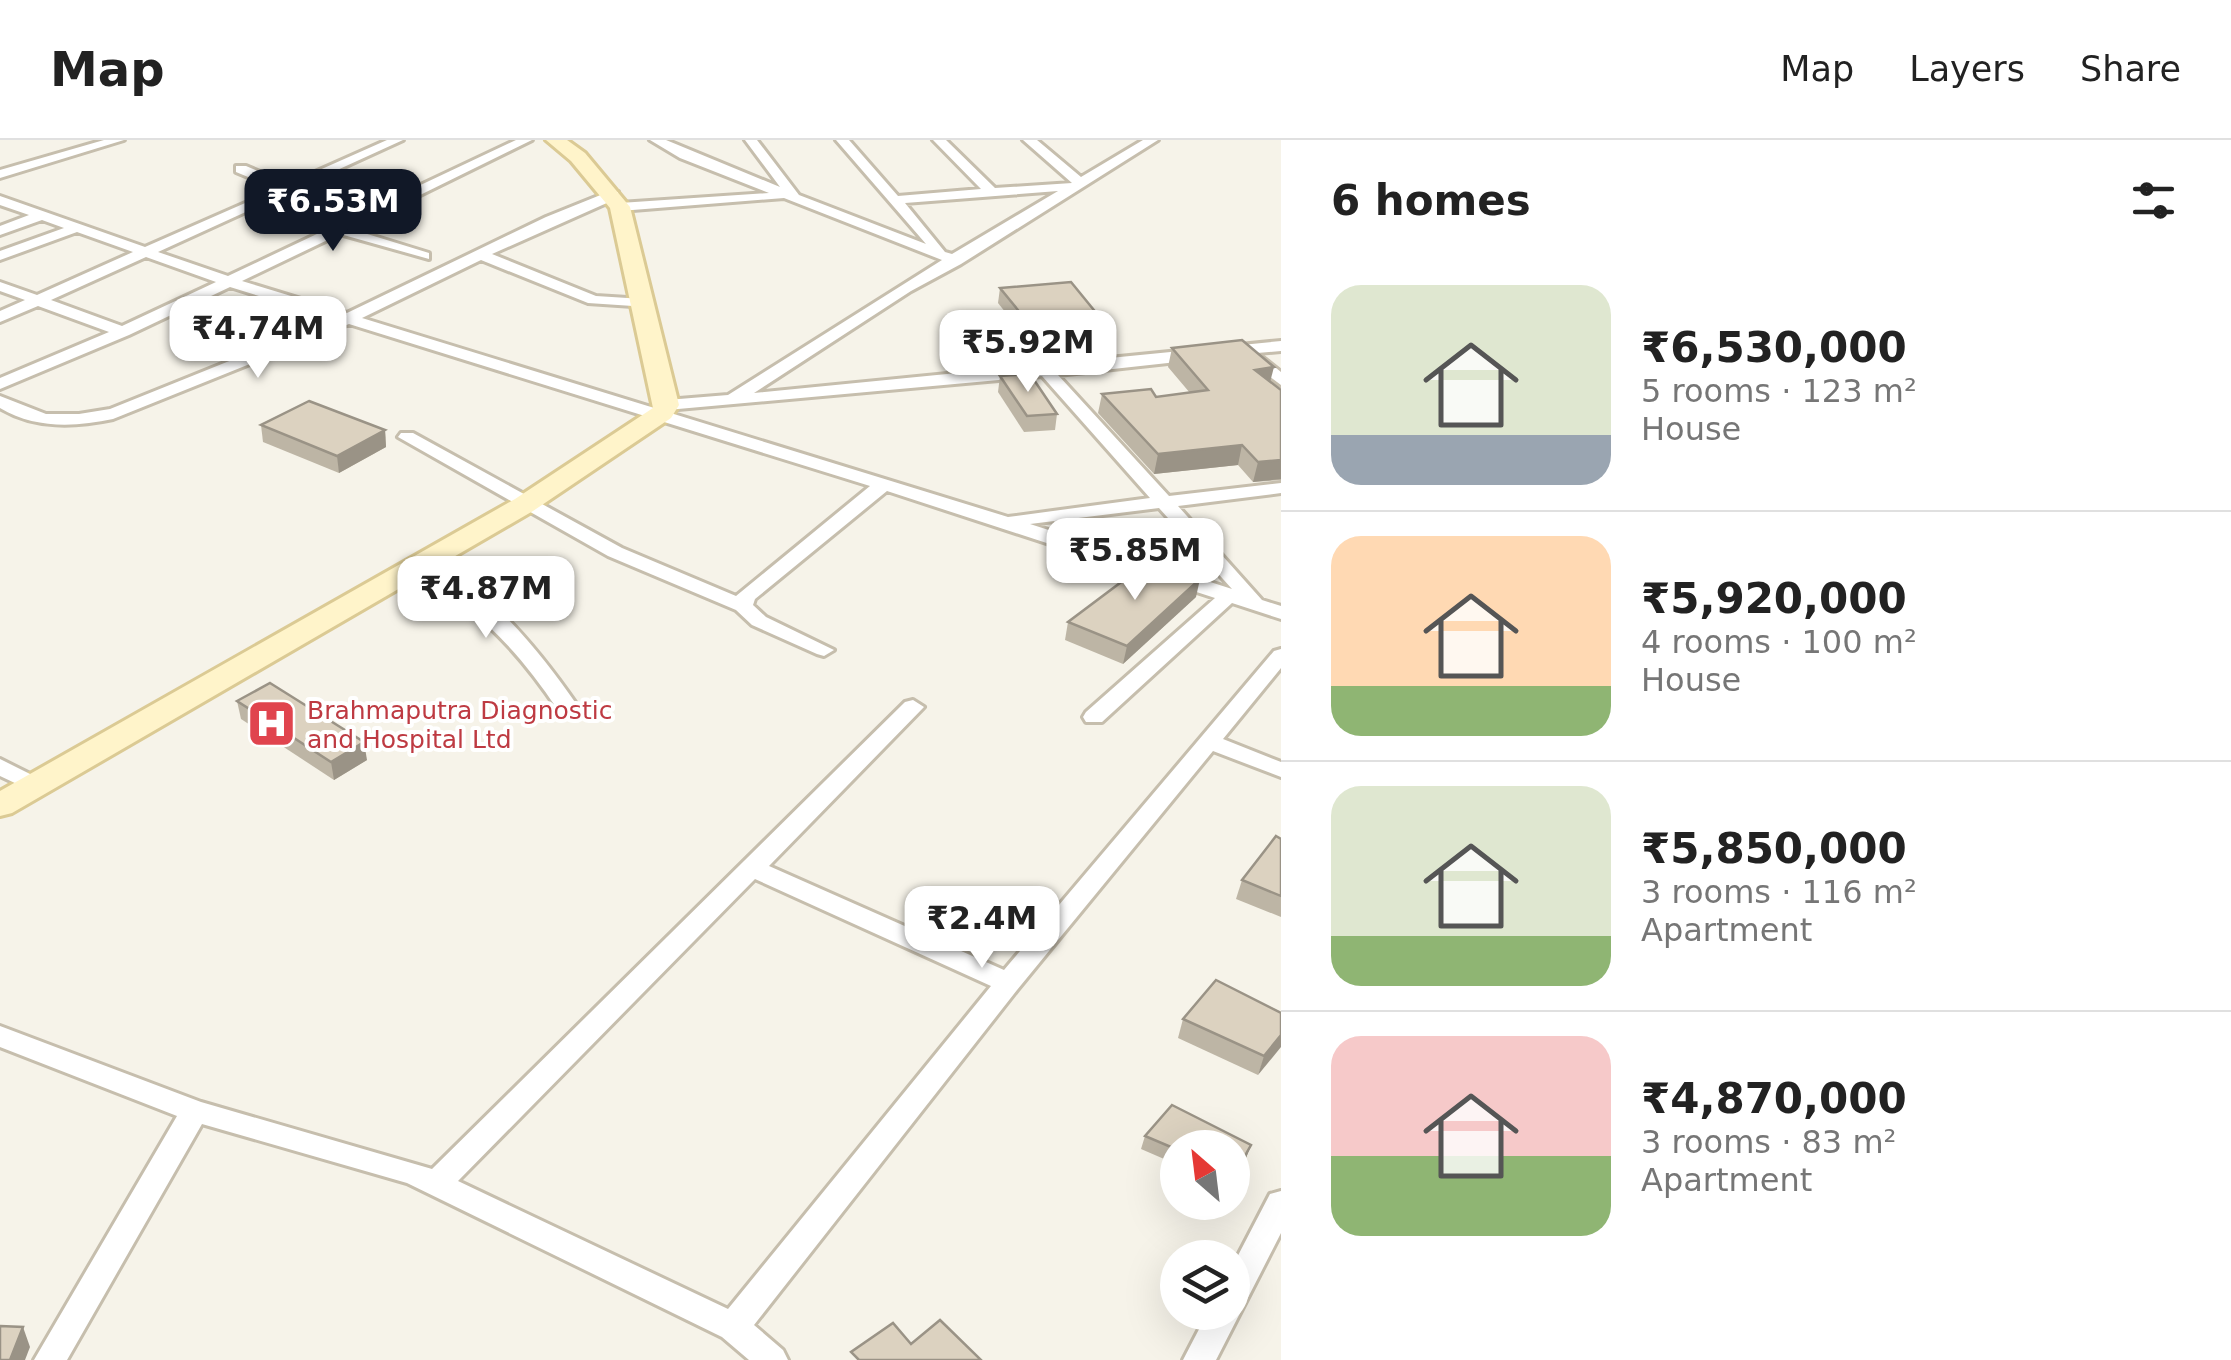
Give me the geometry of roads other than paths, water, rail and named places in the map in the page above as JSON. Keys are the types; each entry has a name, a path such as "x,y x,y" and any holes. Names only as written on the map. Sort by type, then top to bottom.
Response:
{"main road":[{"path":"0,806 528,502 664,409 617,201 578,156 556,140"}],"street":[{"path":"0,174 118,140"},
{"path":"0,317 397,140"},
{"path":"0,384 123,332 526,140"},
{"path":"656,140 948,257"},
{"path":"751,140 791,196"},
{"path":"842,140 948,257"},
{"path":"938,140 992,192"},
{"path":"1029,140 1077,185"},
{"path":"730,402 948,257 1077,185 1129,145 1152,140"},
{"path":"241,169 287,188"},
{"path":"894,200 1077,185"},
{"path":"0,401 23,416 37,419 110,415 348,319 480,254 617,201 791,196"},
{"path":"0,200 38,217 227,282 664,409 1281,613"},
{"path":"0,231 38,217"},
{"path":"336,228 424,256"},
{"path":"0,256 72,229"},
{"path":"480,254 593,300 643,304"},
{"path":"0,286 123,332"},
{"path":"664,409 1281,346"},
{"path":"1242,350 1281,380"},
{"path":"1047,372 1256,604"},
{"path":"407,437 615,552 743,606 759,621 824,650"},
{"path":"743,606 744,597 752,590 884,484"},
{"path":"1006,522 1281,488"},
{"path":"418,565 474,600 511,630 566,705"},
{"path":"1094,717 1230,595"},
{"path":"733,1327 1008,984 1281,656"},
{"path":"436,1184 913,707"},
{"path":"1209,742 1281,770"},
{"path":"0,766 34,785"},
{"path":"0,793 34,785"},
{"path":"752,868 1008,984"},
{"path":"0,1036 195,1111 415,1174 733,1327 772,1360"},
{"path":"50,1360 195,1111"},
{"path":"1250,1263 1281,1202"},
{"path":"1199,1360 1215,1330"}],"place":[{"name":"Brahmaputra Diagnostic and Hospital Ltd","path":"272,724"}]}
